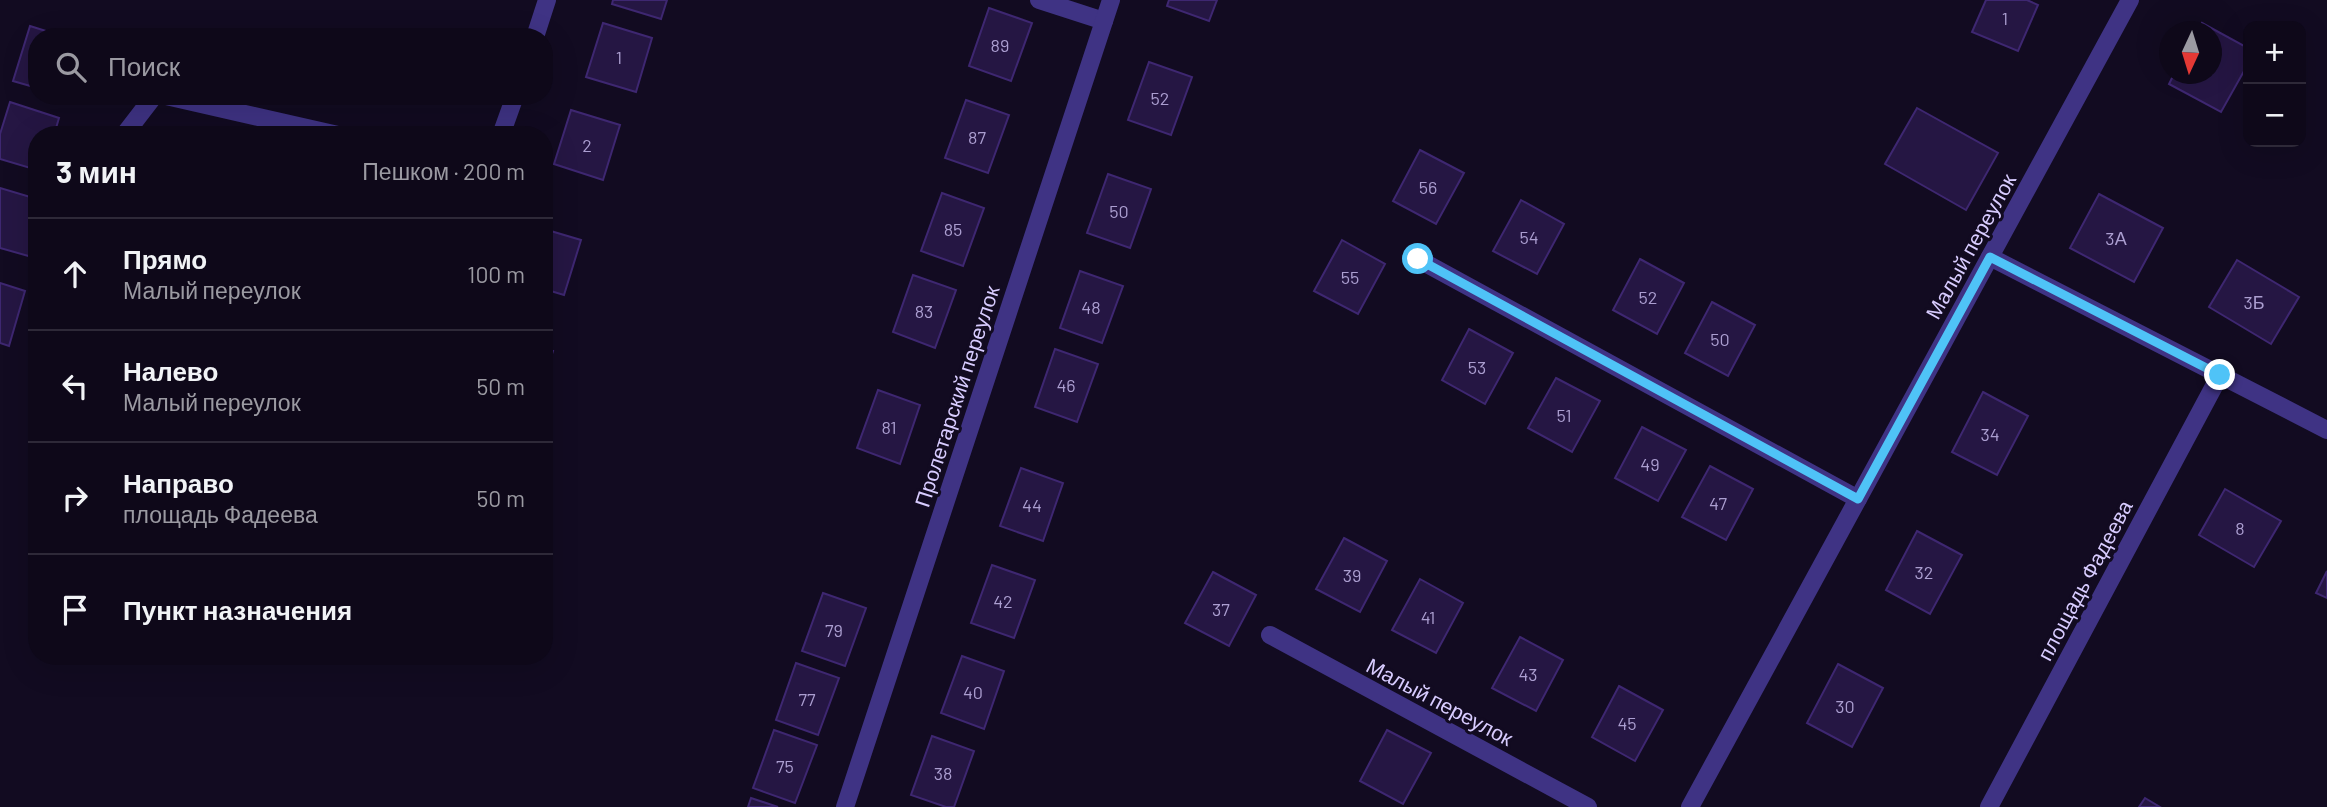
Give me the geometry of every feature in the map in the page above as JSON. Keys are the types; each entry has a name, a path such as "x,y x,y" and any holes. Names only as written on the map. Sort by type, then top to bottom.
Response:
{"street":[{"path":"538,28 547,0"},
{"path":"1039,0 1104,21"},
{"name":"Пролетарский переулок","path":"845,807 1111,0"},
{"name":"Малый переулок","path":"1690,807 2124,5"},
{"path":"131,126 147,105"},
{"path":"206,105 298,126"},
{"path":"505,126 512,105"},
{"path":"1990,257 2327,430"},
{"path":"1418,259 1858,499"},
{"name":"площадь Фадеева","path":"1989,807 2220,375"},
{"name":"Малый переулок","path":"1270,635 1588,807"}],"building":[{"path":"613,0 667,0 661,19 612,4"},
{"path":"1169,0 1217,0 1209,21 1167,6"},
{"path":"1986,0 2027,0 2038,5 2018,51 1972,32"},
{"path":"989,8 1032,23 1011,81 969,66"},
{"path":"603,23 652,38 636,92 586,77"},
{"path":"28,32 28,85 13,81"},
{"path":"2222,34 2243,45 2243,73 2221,112 2169,84 2222,84"},
{"path":"1149,62 1192,77 1171,135 1128,120"},
{"path":"966,100 1009,115 988,173 945,158"},
{"path":"10,102 59,118 57,126 28,126 28,167 0,159 0,134"},
{"path":"1917,108 1998,153 1966,210 1885,164"},
{"path":"571,110 620,125 603,180 554,164"},
{"path":"1420,150 1464,173 1436,224 1393,201"},
{"path":"1108,174 1151,189 1130,248 1087,233"},
{"path":"0,188 28,196 28,256 0,248"},
{"path":"942,193 984,208 963,266 921,251"},
{"path":"2099,194 2163,228 2134,282 2070,248"},
{"path":"1521,200 1564,224 1537,274 1493,251"},
{"path":"553,232 581,240 564,295 553,292"},
{"path":"1342,240 1385,264 1358,314 1314,291"},
{"path":"1640,259 1684,283 1657,334 1613,310"},
{"path":"2237,260 2299,297 2271,344 2209,307"},
{"path":"1080,271 1123,286 1102,343 1060,328"},
{"path":"913,275 956,290 935,348 893,332"},
{"path":"0,283 25,291 9,346 0,343"},
{"path":"1712,302 1755,325 1728,376 1685,353"},
{"path":"1469,329 1513,353 1485,404 1442,380"},
{"path":"1055,349 1098,364 1077,422 1035,407"},
{"path":"1556,378 1600,401 1572,452 1528,428"},
{"path":"878,390 920,405 900,464 857,448"},
{"path":"1983,392 2028,416 1997,475 1952,452"},
{"path":"1642,427 1686,450 1658,501 1615,478"},
{"path":"1710,466 1753,489 1726,540 1682,517"},
{"path":"1021,468 1063,483 1043,541 1000,526"},
{"path":"2225,489 2281,521 2254,567 2199,535"},
{"path":"1917,531 1962,555 1930,614 1886,590"},
{"path":"1344,538 1387,561 1360,612 1316,589"},
{"path":"992,565 1035,580 1014,638 971,623"},
{"path":"2327,571 2327,598 2316,593"},
{"path":"1213,572 1256,595 1229,646 1185,623"},
{"path":"1420,579 1463,603 1436,653 1392,630"},
{"path":"823,593 866,608 845,666 802,651"},
{"path":"1520,637 1563,660 1536,711 1492,688"},
{"path":"962,656 1004,671 984,729 941,713"},
{"path":"796,663 839,678 818,735 776,720"},
{"path":"1838,664 1883,688 1852,747 1807,723"},
{"path":"1619,686 1663,710 1635,761 1592,737"},
{"path":"774,730 817,745 795,803 753,788"},
{"path":"1387,730 1431,753 1403,804 1360,781"},
{"path":"932,736 974,751 954,807 946,807 911,795"},
{"path":"751,798 778,807 748,807"},
{"path":"2145,798 2160,807 2139,807"}],"route":[{"path":"1418,259 1858,499 1990,257 2220,375"}]}
